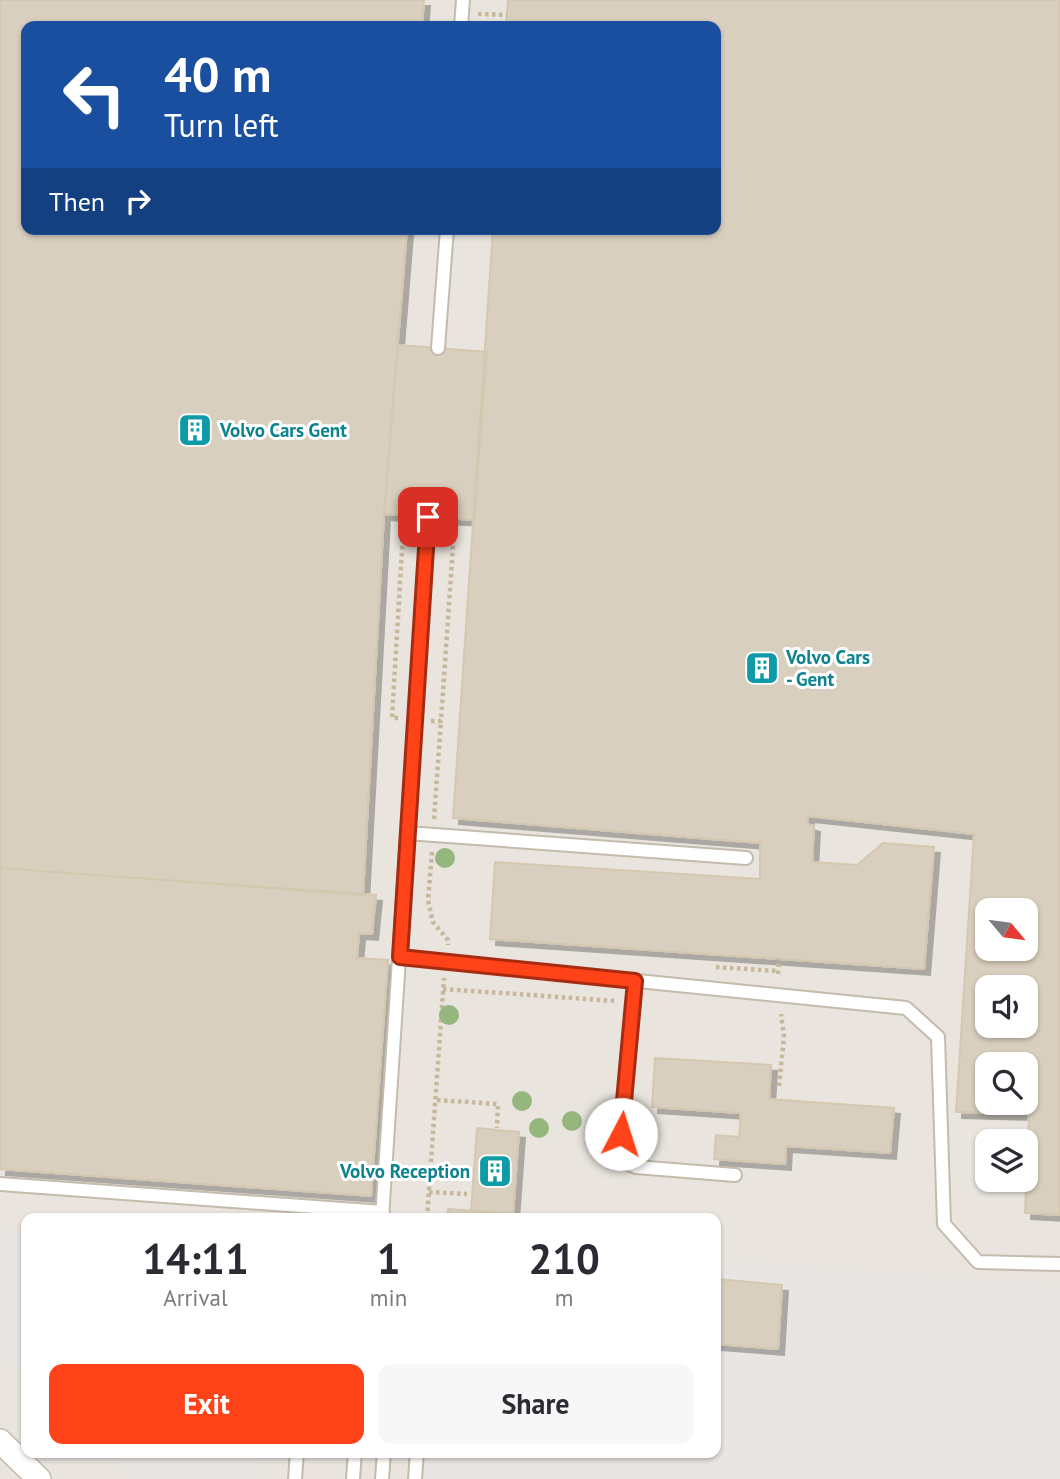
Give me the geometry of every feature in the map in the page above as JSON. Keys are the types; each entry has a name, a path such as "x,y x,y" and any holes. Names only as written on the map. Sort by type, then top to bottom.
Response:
{"street":[{"path":"0,1441 39,1479"}],"lane":[{"path":"461,21 463,0"},
{"path":"438,348 447,235"},
{"path":"382,1213 428,517"},
{"path":"407,832 746,858"},
{"path":"400,957 906,1008 938,1037 944,1224 978,1262 1060,1264"},
{"path":"635,981 619,1160 636,1167 735,1175"},
{"path":"0,1184 357,1213"},
{"path":"295,1479 297,1458"},
{"path":"353,1479 355,1458"},
{"path":"382,1479 384,1458"},
{"path":"415,1479 417,1458"}],"path":[{"path":"779,959 778,995 784,1037 779,1086"},
{"path":"443,989 633,1003"},
{"path":"768,1012 793,1015"},
{"path":"437,1100 498,1104 497,1128"},
{"path":"429,1192 467,1194"}],"shaded area":[{"path":"0,0 1060,0 1060,1479 0,1479"},
{"path":"0,1231 21,1233 21,1372 0,1352"},
{"path":"721,1261 1060,1286 1060,1479 423,1479 425,1458 721,1458"},
{"path":"112,1458 258,1458 256,1479 135,1479"}],"building":[{"name":"Volvo Cars Gent","path":"0,0 424,0 422,21 21,21 21,235 407,235 384,514 363,895 0,868"},
{"name":"Volvo Cars - Gent","path":"508,0 1060,0 1060,1215 1025,1213 1026,1192 1038,1192 1038,1129 1028,1129 1029,1115 1038,1115 1038,1052 975,1052 975,1113 956,1112 974,834 808,816 807,824 814,826 812,862 857,865 883,843 934,847 924,969 490,939 495,862 760,879 760,843 453,818 493,235 721,235 721,21 506,21"},
{"path":"398,345 487,352 474,520 384,514"},
{"path":"0,868 376,895 372,934 359,933 357,958 388,960 371,1196 0,1169"},
{"path":"655,1058 771,1065 769,1099 894,1108 890,1153 786,1146 785,1164 714,1159 716,1135 739,1137 741,1113 652,1107"},
{"name":"Volvo Reception","path":"477,1128 519,1132 513,1213 471,1211"},
{"path":"448,1209 500,1213 448,1213"},
{"path":"721,1279 782,1285 778,1349 721,1344"}],"place":[{"name":"Volvo Cars Gent","path":"195,430"},
{"name":"Volvo Cars - Gent","path":"762,668"},
{"name":"Volvo Reception","path":"495,1171"}],"route":[{"path":"428,517 400,957 635,981 621,1134"}]}
